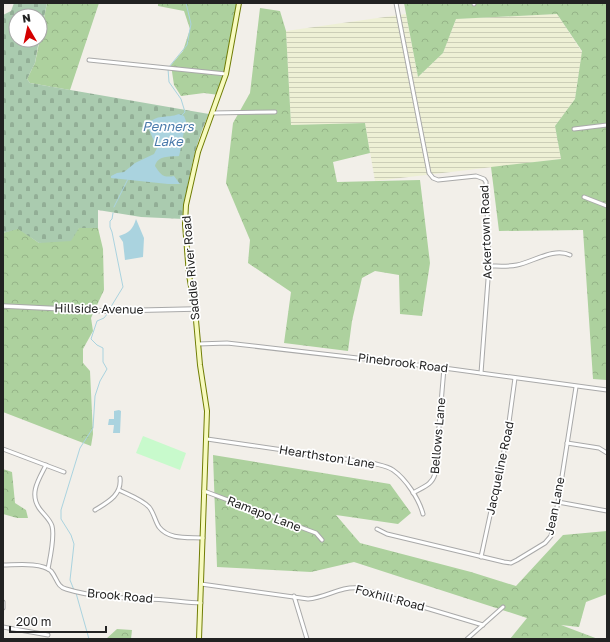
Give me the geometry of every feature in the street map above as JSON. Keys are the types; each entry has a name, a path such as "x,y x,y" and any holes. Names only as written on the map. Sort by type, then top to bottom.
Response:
{"main road":[{"name":"Saddle River Road","path":"200,639 207,411 189,268 185,224 186,205 198,152 226,74 239,3"}],"street":[{"name":"Ackertown Road","path":"396,3 429,173 433,178 438,180 476,176 484,179 486,190 489,266 481,373"},
{"path":"89,60 226,74"},
{"path":"212,113 275,112"},
{"path":"574,129 607,125"},
{"path":"584,197 607,206"},
{"path":"489,266 520,265 538,258 559,253 566,253 570,255"},
{"name":"Hillside Avenue","path":"3,306 120,312 195,309"},
{"name":"Pinebrook Road","path":"198,344 227,343 444,368 607,390"},
{"name":"Bellows Lane","path":"413,493 433,481 435,474 444,368"},
{"name":"Jacqueline Road","path":"481,557 507,437 515,378"},
{"name":"Jean Lane","path":"377,529 387,534 481,557 511,562 545,543 551,536 558,502 576,387"},
{"name":"Hearthston Lane","path":"207,439 372,463 388,467 394,470 413,493 421,506 423,514"},
{"path":"567,443 598,448 607,453"},
{"path":"3,449 64,472"},
{"path":"3,565 31,565 43,567 48,570 52,528 49,520 37,504 35,495 36,487 46,465"},
{"path":"95,510 111,499 119,490 121,483 120,478"},
{"path":"119,490 139,500 152,510 158,525 166,534 203,538"},
{"name":"Ramapo Lane","path":"204,491 316,533 322,540"},
{"path":"558,502 607,511"},
{"name":"Brook Road","path":"48,570 62,587 72,591 116,598 201,603"},
{"name":"Foxhill Road","path":"201,584 308,599 326,596 343,589 359,588 483,624"},
{"path":"294,596 307,639"},
{"path":"3,602 3,608"},
{"path":"467,639 503,607"},
{"path":"3,627 48,635"}],"green space":[{"path":"14,3 47,3 46,8 12,8"},
{"path":"47,3 99,3 70,90 30,83 27,79 35,63 38,48 48,48 48,8 46,8"},
{"path":"158,3 241,3 219,95 204,93 181,96 174,85 171,65 183,51 190,29 184,11 158,6"},
{"path":"404,3 607,3 607,380 593,379 583,230 499,231 491,167 561,159 555,126 575,99 582,51 557,14 456,19 443,53 418,77"},
{"path":"260,8 280,11 286,31 291,125 365,123 370,153 333,162 337,182 420,180 430,263 422,316 400,314 399,275 375,271 362,278 352,321 348,351 284,343 291,292 248,263 250,240 226,183 233,123 250,93"},
{"path":"8,12 8,48 38,48 35,63 27,79 30,83 209,114 195,151 184,219 141,217 98,210 98,228 79,228 71,241 39,243 18,229 3,233 3,15"},
{"path":"406,14 418,77 443,53 456,19 557,14 582,52 575,99 555,126 561,159 375,181 365,123 291,125 286,31"},
{"path":"18,228 39,243 79,228 98,228 103,249 104,290 91,318 93,331 83,349 83,363 90,371 93,434 91,446 3,412 3,233"},
{"path":"143,436 186,453 180,470 136,453"},
{"path":"213,455 390,484 411,513 398,524 336,515 360,543 471,572 516,586 563,535 607,531 607,594 586,602 579,627 561,625 598,639 510,639 527,618 354,562 311,572 217,567"},
{"path":"3,469 12,472 15,503 26,510 28,518 17,518 3,514"},
{"path":"117,629 132,630 131,639 106,639"}],"water":[{"name":"Penners Lake","path":"179,114 184,116 186,121 179,156 161,158 156,162 155,166 163,175 167,177 174,176 180,184 111,178 111,176 124,172 135,163 154,154 157,148 147,125 151,121 158,118"},
{"path":"136,219 144,238 143,257 125,260 123,242 119,236 130,230"},
{"path":"114,411 121,411 120,433 113,433 114,425 108,425 109,419 114,419"}],"waterway":[{"path":"169,67 187,45 191,24 186,3"},
{"path":"168,69 169,82 181,99 185,112 181,116"},
{"path":"114,207 128,179"},
{"path":"109,310 123,287 110,227 110,221 113,213"},
{"path":"74,590 70,580 74,544 71,535 61,519 61,510 80,448 93,428 95,396 100,381 107,369 103,362 103,348 91,339 97,321 104,318 108,313"},
{"path":"76,593 89,639"}]}
